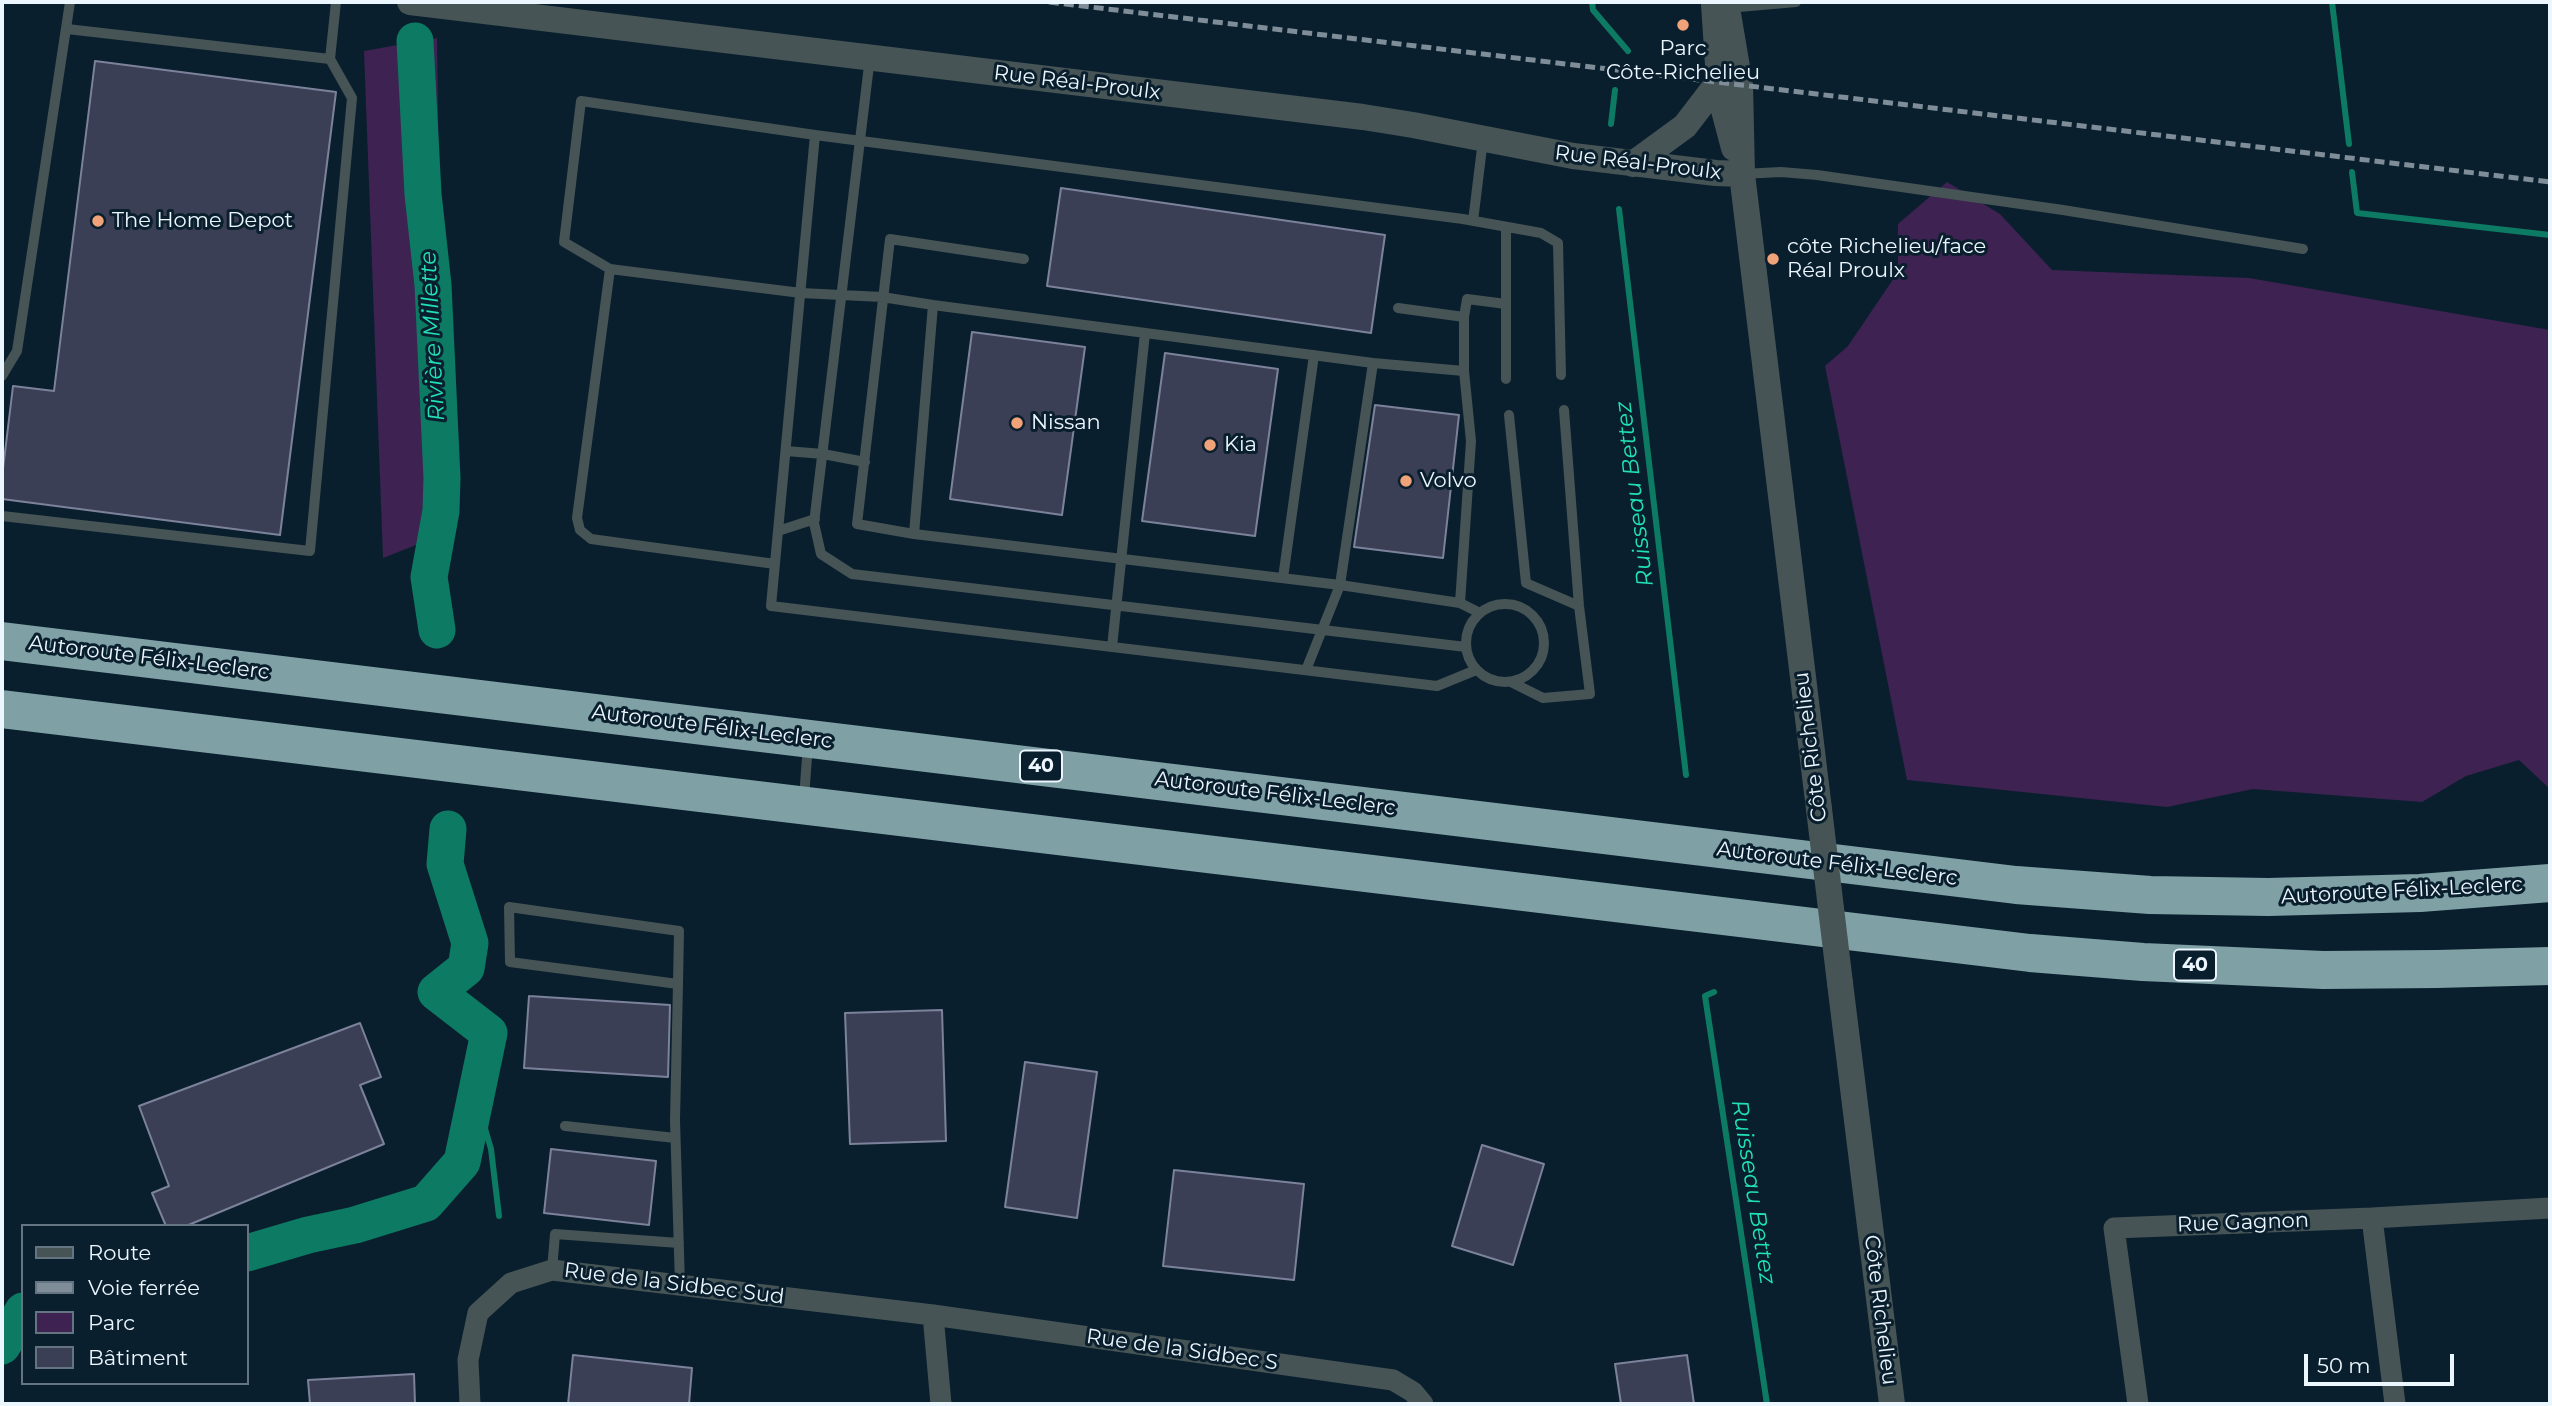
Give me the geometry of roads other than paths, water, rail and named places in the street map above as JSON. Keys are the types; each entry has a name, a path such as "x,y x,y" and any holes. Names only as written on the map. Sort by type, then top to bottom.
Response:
{"highway":[{"name":"Autoroute Félix-Leclerc","path":"2,640 2081,891 2207,897 2318,897 2420,893 2543,883"},
{"name":"40","path":"2,709 2030,953 2143,962 2323,970 2550,966"}],"street":[{"name":"Rue Réal-Proulx","path":"410,2 1363,117 1550,153 1742,174"},
{"name":"Côte Richelieu","path":"1722,4 1718,83 1721,108 1742,174"},
{"name":"Côte Richelieu","path":"1722,4 1740,85 1742,174 1892,1404"},
{"path":"1633,164 1685,127 1718,83"},
{"name":"Rue Gagnon","path":"2138,1404 2114,1227 2372,1218 2550,1208"},
{"path":"2372,1218 2395,1404"},
{"name":"Rue de la Sidbec Sud","path":"470,1404 468,1360 478,1313 511,1283 552,1270 933,1315"},
{"path":"933,1315 941,1404"},
{"name":"Rue de la Sidbec S","path":"933,1315 1392,1380 1413,1392 1423,1404"}],"lane":[{"path":"2,376 17,351 70,2"},
{"path":"2,516 310,551 352,98 330,59 336,2"},
{"path":"1722,4 1796,2"},
{"path":"67,29 330,59"},
{"path":"870,57 815,519 821,554 852,574 1466,647"},
{"path":"1464,371 1373,363 882,297 801,293 610,269 564,242 581,101 815,135 1473,221 1541,233 1558,243 1561,375"},
{"path":"815,135 771,606 1437,686 1476,670"},
{"path":"1473,221 1483,140"},
{"path":"1742,174 1781,172 1818,175 2063,210 2303,250"},
{"path":"1506,227 1506,380"},
{"path":"1024,259 890,239 857,524 914,534 1340,585 1460,603 1480,613"},
{"path":"610,269 577,518 580,530 591,539 775,564"},
{"path":"1460,603 1471,441 1464,371 1466,299 1506,304"},
{"path":"914,534 933,305"},
{"path":"1398,308 1464,317"},
{"path":"1112,647 1145,333"},
{"path":"1283,578 1314,355"},
{"path":"1306,670 1340,585 1373,363"},
{"path":"1511,682 1544,698 1590,694 1579,606 1564,410"},
{"path":"1509,415 1526,583 1579,606"},
{"path":"786,452 823,454 865,462"},
{"path":"778,531 815,519"},
{"path":"1503,604 1528,611 1543,633 1541,659 1534,670 1524,678 1498,682 1486,678 1476,670 1466,647 1467,634 1480,613 1503,604"},
{"path":"803,804 808,738"},
{"path":"678,984 510,962 509,907 679,931 676,1138 680,1285"},
{"path":"565,1126 676,1138"},
{"path":"552,1270 555,1234 678,1243"}],"waterway":[{"name":"Ruisseau Bettez","path":"1592,2 1593,10 1628,51"},
{"path":"2332,2 2349,144"},
{"name":"Rivière Millette","path":"415,41 423,194 433,285 442,478 441,511 429,577 437,630"},
{"name":"Ruisseau Bettez","path":"1611,124 1615,90"},
{"path":"2352,172 2357,213 2550,235"},
{"name":"Ruisseau Bettez","path":"1619,209 1686,775"},
{"name":"Rivière Millette","path":"248,1253 426,1203 462,1162 489,1033 436,992 466,968 470,943 445,864 448,829"},
{"name":"Ruisseau Bettez","path":"1714,992 1705,996 1767,1404"},
{"path":"476,1098 491,1149 499,1216"},
{"name":"Rivière Millette","path":"2,1346 21,1314"}],"railway":[{"path":"1049,2 2550,182"}],"place":[{"name":"Parc Côte-Richelieu","path":"1683,25"},
{"name":"The Home Depot","path":"98,221"},
{"name":"côte Richelieu/face Réal Proulx","path":"1773,259"},
{"name":"Nissan","path":"1017,423"},
{"name":"Kia","path":"1210,445"},
{"name":"Volvo","path":"1406,481"}]}
